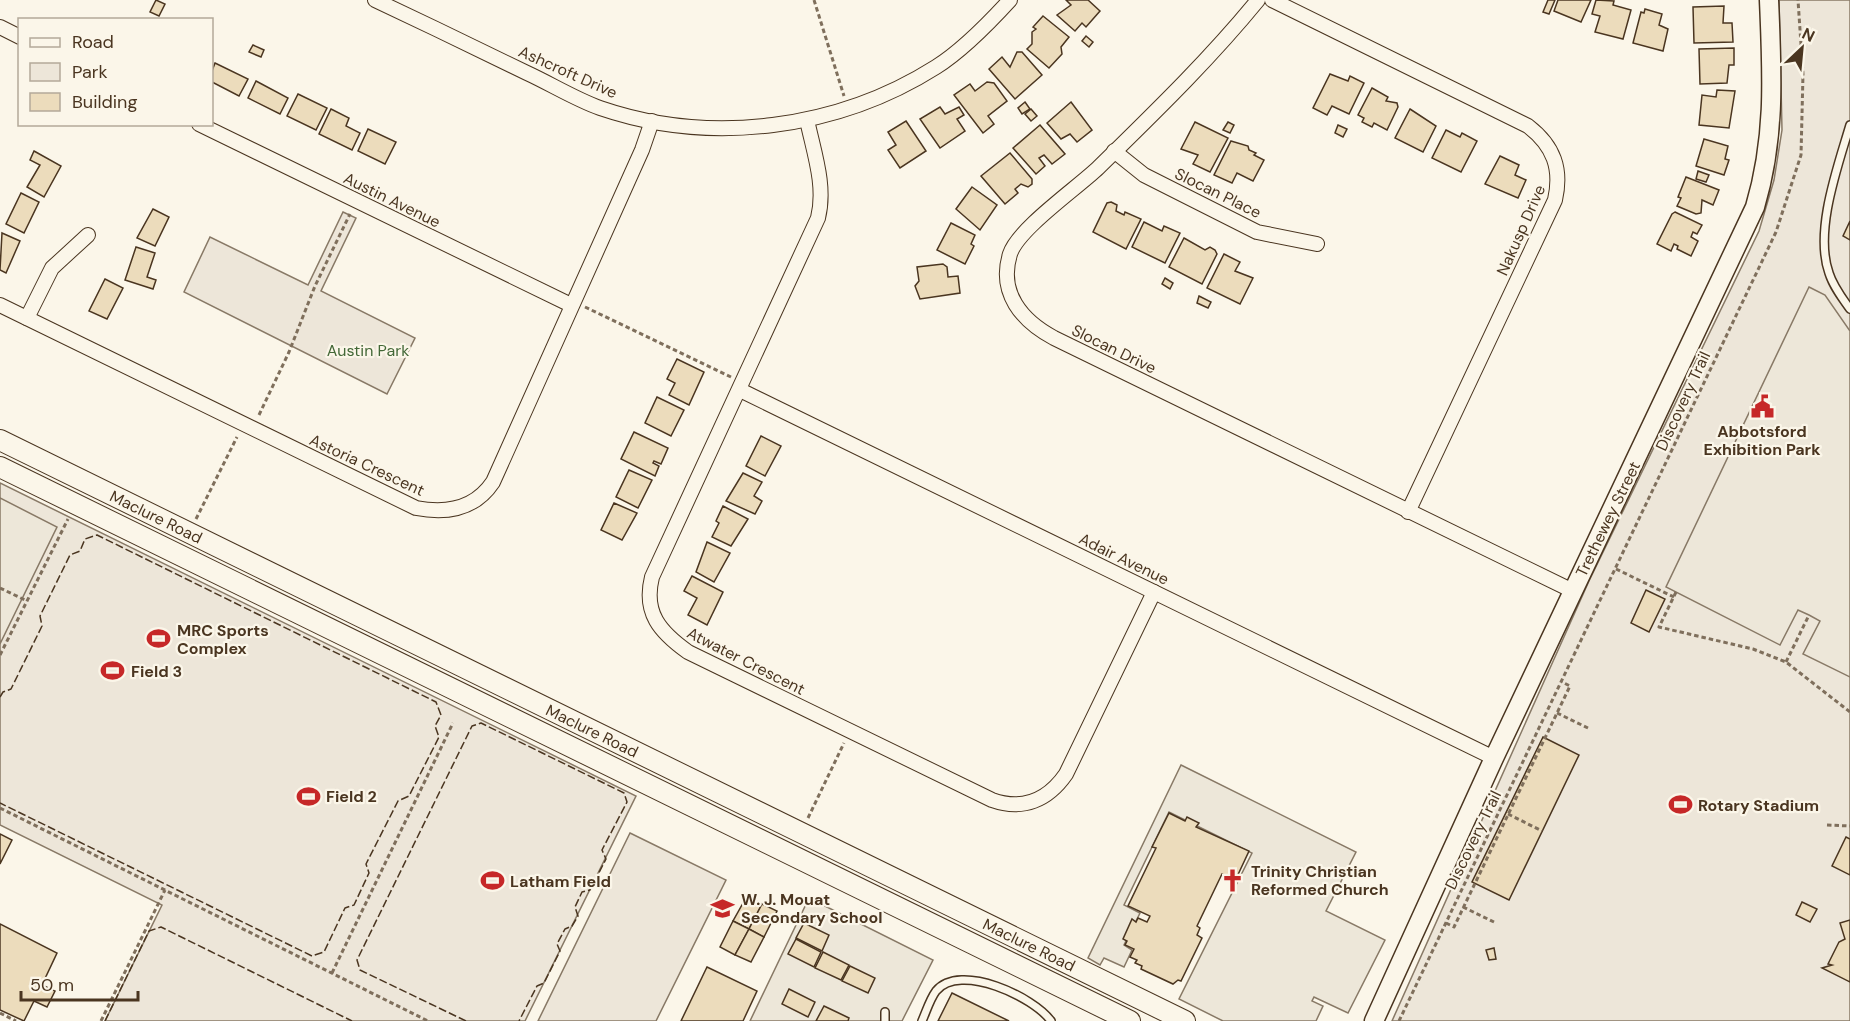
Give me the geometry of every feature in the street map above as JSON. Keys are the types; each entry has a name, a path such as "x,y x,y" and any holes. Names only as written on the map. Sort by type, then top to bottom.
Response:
{"main road":[{"name":"Maclure Road","path":"0,440 1185,1021"},
{"name":"Maclure Road","path":"0,467 1130,1021"}],"street":[{"name":"Ashcroft Drive","path":"375,0 598,107 652,121 720,127 760,126 807,120 848,110 886,95 938,66 1010,0"},
{"name":"Slocan Drive","path":"1258,0 1195,70 1114,152 1023,235 1010,253 1007,287 1019,311 1033,327 1408,512 1574,591"},
{"name":"Nakusp Drive","path":"1272,0 1528,126 1542,137 1553,153 1558,170 1559,185 1555,200 1408,512"},
{"name":"Trethewey Street","path":"1374,1021 1494,758 1755,207 1768,153 1773,105 1769,0"},
{"path":"0,27 18,36"},
{"name":"Atwater Crescent","path":"807,120 822,187 822,203 818,218 652,577 649,591 651,613 664,634 688,652 850,731 1003,804 1018,805 1044,798 1058,786 1066,774 1154,592"},
{"name":"Astoria Crescent","path":"0,305 416,508 434,512 462,507 477,500 493,482 642,150 652,121"},
{"name":"Austin Avenue","path":"203,126 572,303"},
{"name":"Slocan Place","path":"1114,152 1144,175 1257,232 1317,244"},
{"path":"27,318 52,268 88,235"},
{"name":"Adair Avenue","path":"742,386 1154,592 1494,758"}],"lane":[{"path":"1850,125 1826,221 1825,249 1828,271 1850,309"},
{"path":"922,1021 937,990 960,978 985,982 1044,1010 1051,1021"},
{"path":"885,1012 885,1021"}],"path":[{"path":"814,0 848,110"},
{"name":"Discovery Trail","path":"1400,1021 1776,232 1801,155 1803,74 1798,0"},
{"path":"189,534 290,352 315,286 357,201"},
{"path":"572,303 742,386"},
{"path":"0,655 75,504"},
{"path":"1616,569 1674,597"},
{"path":"0,588 27,601"},
{"path":"1676,592 1659,627 1753,649 1786,662 1850,712"},
{"path":"1786,662 1809,615"},
{"path":"1446,923 1454,927 1570,686 1562,682"},
{"path":"1557,713 1588,728"},
{"path":"332,973 453,723"},
{"path":"800,833 850,731"},
{"path":"0,808 428,1021"},
{"path":"1508,814 1542,831"},
{"path":"1827,825 1850,826"},
{"path":"101,1021 165,890"},
{"path":"1463,907 1494,922"},
{"path":"0,1013 16,1021"}],"green space":[{"name":"Abbotsford Exhibition Park","path":"1779,0 1850,0 1850,1021 1392,1021 1589,581 1759,231 1774,180 1782,130"},
{"name":"Austin Park","path":"343,212 356,218 321,291 415,338 387,394 184,292 210,237 308,285"},
{"name":"MRC Sports Complex","path":"0,483 636,796 525,1021 105,1021 162,905 0,825"},
{"path":"630,833 726,880 656,1021 538,1021"}],"shaded area":[{"path":"1809,287 1825,295 1850,331 1850,677 1803,654 1820,621 1809,615 1798,610 1780,645 1666,587"},
{"path":"0,498 57,527 0,644"},
{"name":"Trinity Christian Reformed Church","path":"1181,765 1356,852 1326,911 1385,940 1348,1013 1314,997 1312,1001 1323,1006 1316,1021 1223,1021 1179,999 1252,853 1169,812 1124,905 1140,913 1124,945 1132,950 1124,967 1104,958 1100,965 1088,958"},
{"path":"809,898 933,960 902,1021 750,1021"}],"building":[{"path":"156,0 165,4 159,16 150,12"},
{"path":"1066,0 1088,0 1100,11 1086,27 1082,23 1075,31 1057,15 1071,5"},
{"path":"1548,0 1555,0 1549,14 1543,12"},
{"path":"1558,0 1591,0 1581,22 1554,11"},
{"path":"1596,0 1614,1 1613,5 1631,10 1623,39 1595,32 1600,16 1592,14"},
{"path":"1724,6 1723,23 1732,23 1733,42 1694,43 1693,7"},
{"path":"1645,9 1662,14 1659,25 1668,29 1663,51 1633,43 1641,12 1644,13"},
{"path":"1043,16 1069,37 1061,47 1062,54 1049,68 1027,49 1032,44 1032,32 1036,29 1033,27"},
{"path":"1086,36 1093,42 1089,47 1082,41"},
{"path":"253,45 264,50 261,57 249,52"},
{"path":"1734,48 1734,65 1729,65 1727,83 1700,84 1699,49"},
{"path":"1017,52 1022,52 1042,75 1015,99 989,69 1002,57 1010,67"},
{"path":"215,63 248,79 239,96 213,83"},
{"path":"1330,74 1348,81 1350,76 1364,83 1349,114 1332,106 1327,115 1313,108"},
{"path":"256,81 288,98 280,114 248,98"},
{"path":"987,82 994,83 1007,101 988,116 994,124 983,133 954,95 970,84 975,91"},
{"path":"1372,88 1388,97 1386,101 1397,103 1398,107 1387,130 1374,123 1372,127 1362,122 1364,118 1358,115"},
{"path":"1717,90 1735,91 1729,128 1699,125 1702,95 1716,97"},
{"path":"298,94 327,108 316,130 287,116"},
{"path":"1025,102 1030,109 1022,114 1018,108"},
{"path":"1071,102 1092,130 1077,142 1070,134 1061,139 1047,123"},
{"path":"940,107 945,114 959,107 964,115 957,119 965,131 940,148 920,119"},
{"path":"331,109 349,118 346,126 360,133 352,150 319,134"},
{"path":"1031,109 1037,116 1031,121 1025,114"},
{"path":"1410,109 1436,126 1423,152 1395,138"},
{"path":"906,121 926,151 900,168 888,150 896,145 888,132"},
{"path":"1195,122 1228,138 1210,172 1193,164 1198,155 1181,149"},
{"path":"1228,122 1234,125 1230,133 1223,130"},
{"path":"1040,125 1065,154 1052,164 1044,155 1039,158 1045,166 1036,174 1013,148"},
{"path":"1338,125 1347,129 1343,137 1335,133"},
{"path":"368,129 396,142 385,164 358,151"},
{"path":"1446,130 1460,137 1462,133 1477,141 1461,172 1432,158"},
{"path":"1704,139 1728,146 1725,159 1729,160 1724,175 1696,166"},
{"path":"1231,141 1248,146 1249,150 1256,153 1254,155 1264,160 1253,181 1237,173 1232,183 1214,175"},
{"path":"34,151 61,166 44,197 27,187 40,165 30,160"},
{"path":"1010,153 1032,179 1032,184 1028,187 1021,184 1015,189 1018,193 1005,204 981,176"},
{"path":"1500,156 1519,165 1515,175 1526,180 1518,198 1485,184"},
{"path":"1698,171 1709,175 1706,182 1696,179"},
{"path":"1686,177 1719,190 1713,205 1702,200 1701,213 1696,214 1677,206"},
{"path":"972,187 997,205 980,230 956,209"},
{"path":"21,193 39,202 24,233 6,224"},
{"path":"1107,203 1117,205 1116,211 1141,219 1126,249 1093,232"},
{"path":"153,209 169,217 155,246 137,238"},
{"path":"1675,212 1702,225 1697,234 1693,232 1691,237 1698,241 1691,256 1677,249 1678,246 1674,244 1671,251 1657,244"},
{"path":"1850,221 1850,240 1843,236"},
{"path":"1144,222 1162,231 1164,226 1180,233 1165,263 1132,247"},
{"path":"951,223 975,235 971,244 974,246 965,264 937,250"},
{"path":"2,233 20,241 6,273 0,270"},
{"path":"1184,238 1205,250 1210,247 1217,254 1202,284 1169,267"},
{"path":"136,247 155,253 147,277 156,280 153,289 125,280"},
{"path":"1224,254 1240,262 1235,271 1253,278 1240,304 1207,288"},
{"path":"943,264 947,267 948,277 958,276 960,293 920,299 915,286 919,281 917,267"},
{"path":"1165,278 1173,283 1170,289 1162,284"},
{"path":"105,279 123,288 107,319 89,311"},
{"path":"1199,296 1211,302 1208,308 1197,303"},
{"path":"677,359 704,372 689,405 669,395 675,383 667,379"},
{"path":"657,397 684,410 671,436 645,423"},
{"path":"634,432 668,448 661,464 654,461 653,463 659,466 655,476 621,459"},
{"path":"761,436 781,446 765,476 746,466"},
{"path":"629,470 652,480 638,508 616,497"},
{"path":"743,473 762,482 754,496 762,501 755,514 726,501"},
{"path":"614,503 637,513 622,540 601,530"},
{"path":"723,506 748,519 731,546 712,537 719,523 716,521"},
{"path":"707,542 730,553 714,582 696,572"},
{"path":"692,576 723,592 707,625 688,615 697,598 684,591"},
{"path":"1646,590 1665,599 1649,632 1631,623"},
{"path":"1543,737 1579,755 1509,900 1472,882"},
{"path":"1169,813 1185,821 1187,817 1199,823 1196,827 1249,851 1235,881 1222,874 1197,926 1200,928 1197,935 1202,938 1181,981 1178,980 1173,984 1141,969 1142,966 1135,963 1137,960 1130,957 1134,949 1125,945 1127,941 1123,939 1132,919 1136,922 1138,918 1147,922 1150,916 1128,906 1156,848 1152,847"},
{"path":"0,834 12,840 0,864"},
{"path":"1846,837 1850,839 1850,875 1832,866"},
{"path":"747,896 762,904 749,929 733,921"},
{"path":"1802,902 1817,909 1810,922 1796,915"},
{"path":"762,904 777,911 764,937 749,929"},
{"path":"1850,920 1850,982 1822,968 1832,965 1828,964 1839,942 1845,939 1840,923"},
{"path":"733,921 749,929 735,955 720,947"},
{"path":"804,923 829,935 822,951 796,938"},
{"path":"0,924 57,953 42,985 55,991 47,1007 34,1001 24,1021 0,1010"},
{"path":"749,929 764,937 751,962 735,955"},
{"path":"796,939 821,952 814,967 788,954"},
{"path":"1494,948 1496,959 1489,960 1486,950"},
{"path":"823,952 849,965 841,980 815,968"},
{"path":"850,966 875,978 868,993 842,981"},
{"path":"707,967 757,991 743,1021 681,1021"},
{"path":"789,989 815,1002 808,1017 782,1004"},
{"path":"952,993 1009,1021 938,1021"},
{"path":"824,1006 849,1018 848,1021 816,1021"}],"fence":[{"path":"0,697 3,692 11,689 42,626 40,616 70,555 80,551 85,539 97,535 436,702 441,715 435,726 439,737 409,796 398,801 366,864 369,873 354,905 345,908 324,952 312,956 0,803"},
{"path":"466,1021 360,970 357,960 472,726 481,723 624,793 627,802 602,850 606,859 590,890 582,892 575,907 578,916 572,926 565,929 557,944 560,951 544,983 537,986 519,1021"},
{"path":"105,1021 149,931 161,927 352,1021"}],"place":[{"name":"Abbotsford Exhibition Park","path":"1762,406"},
{"name":"MRC Sports Complex","path":"159,639"},
{"name":"Field 3","path":"113,671"},
{"name":"Field 2","path":"308,796"},
{"name":"Rotary Stadium","path":"1680,805"},
{"name":"Trinity Christian Reformed Church","path":"1233,880"},
{"name":"Latham Field","path":"492,881"},
{"name":"W. J. Mouat Secondary School","path":"723,908"}]}
